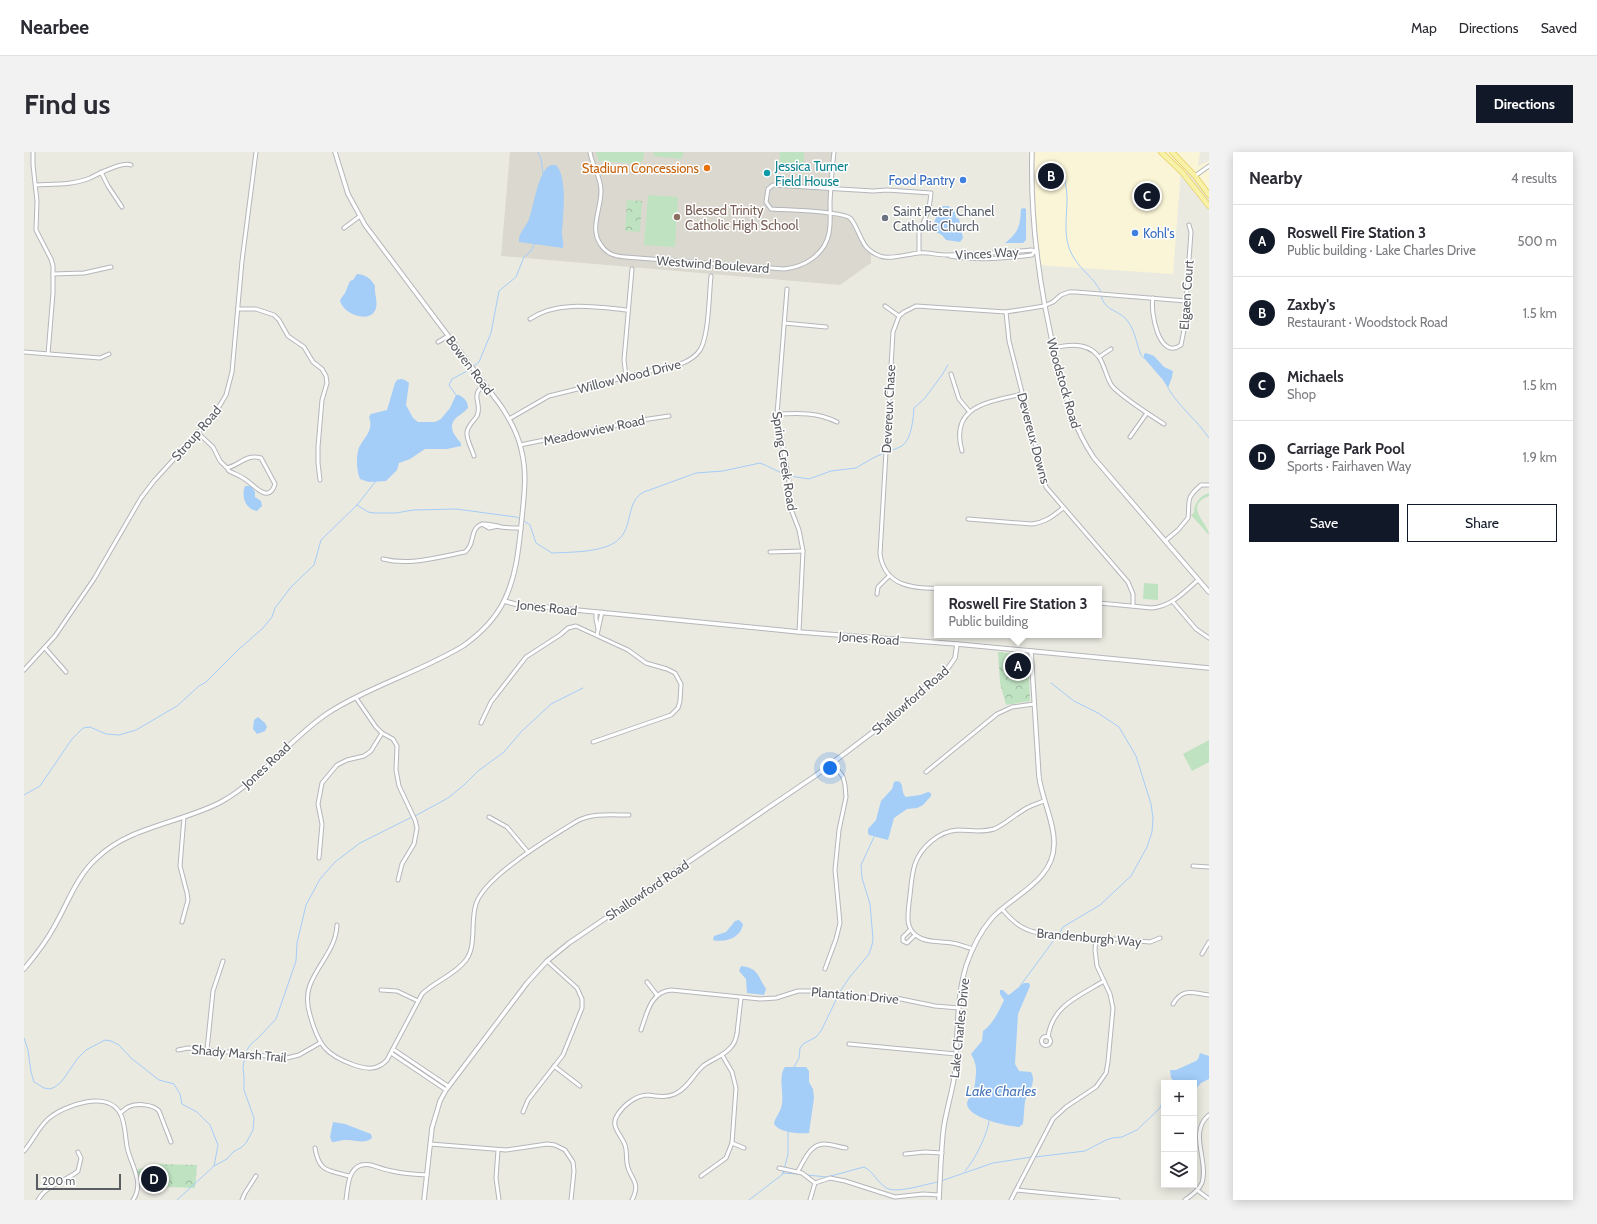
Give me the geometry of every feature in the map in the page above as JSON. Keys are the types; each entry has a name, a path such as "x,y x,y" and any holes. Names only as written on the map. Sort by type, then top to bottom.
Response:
{"main road":[{"path":"1161,152 1182,172 1209,206"},
{"path":"1172,152 1195,176 1209,195"}],"street":[{"path":"33,152 36,185 36,230 51,259 53,274 48,354"},
{"name":"Stroup Road","path":"24,670 46,648 94,579 141,498 154,481 219,409 228,388 232,372 243,251 256,152"},
{"name":"Bowen Road","path":"335,152 348,194 371,234 509,419 520,445 525,477 521,528 514,573 504,601"},
{"name":"Westwind Boulevard","path":"590,152 600,183 599,209 595,229 596,238 608,254 774,269 794,268 813,259 827,239 830,231 834,152"},
{"name":"Woodstock Road","path":"1032,152 1032,198 1035,251 1044,306 1069,410 1086,446 1099,463 1209,592"},
{"path":"36,185 78,181 126,164 131,165"},
{"path":"1195,176 1209,166"},
{"path":"101,172 108,186 122,207"},
{"name":"Vinces Way","path":"919,253 919,233 929,209 931,193 773,185 768,189 766,202 771,209 842,214 851,219 864,246 879,256 887,257 919,253 986,259 1029,256 1035,251"},
{"path":"344,228 360,216"},
{"name":"Elgaen Court","path":"1153,298 1153,317 1161,339 1164,346 1173,349 1181,345 1182,340 1191,232 1189,224"},
{"path":"53,274 84,273 111,267"},
{"path":"626,377 624,360 632,269"},
{"name":"Willow Wood Drive","path":"509,419 549,396 683,363 691,359 698,353 705,338 711,276"},
{"name":"Spring Creek Road","path":"787,289 777,414 789,481 790,504 799,530 802,550 799,632"},
{"path":"885,306 898,316 910,308 924,306 1006,312 1044,306 1069,292 1186,301"},
{"path":"530,319 537,314 574,305 628,310"},
{"path":"238,309 256,309 276,316 288,336 304,347 313,362 322,369 326,376 327,383 322,400 318,447 320,480"},
{"name":"Devereux Downs","path":"1006,312 1007,332 1046,486 1063,508 1128,582 1133,594 1133,606"},
{"name":"Devereux Chase","path":"889,576 882,566 880,554 893,332 898,316"},
{"path":"784,323 826,327"},
{"path":"438,342 448,336"},
{"path":"1054,348 1074,344 1091,350 1099,357 1112,386 1164,424"},
{"path":"1099,357 1111,349"},
{"path":"24,352 100,358 109,354"},
{"path":"951,374 952,382 959,399 969,411"},
{"path":"474,456 467,431 477,416 479,408 477,396 478,391 484,384"},
{"path":"962,450 960,437 961,427 963,420 969,411 985,403 1022,394"},
{"path":"1130,437 1147,413"},
{"path":"777,414 813,414 826,417 837,422"},
{"name":"Meadowview Road","path":"520,445 642,420 669,416"},
{"path":"198,433 213,447 220,461 229,471 244,479 258,491 264,493 269,492 275,484 261,458 254,456 246,457 235,466 227,468"},
{"path":"235,466 236,474"},
{"path":"1165,541 1178,530 1188,518 1187,502 1190,496 1201,485 1209,486"},
{"path":"968,519 1032,524 1040,523 1049,519 1063,508"},
{"path":"383,559 396,562 421,561 465,552 472,543 474,531 482,524 489,528 498,526 521,528"},
{"path":"770,552 802,550"},
{"path":"877,594 878,587 889,576 903,585 934,587"},
{"path":"1102,603 1152,608 1159,607 1172,602 1198,580"},
{"name":"Jones Road","path":"24,969 49,936 78,881 97,858 110,848 124,840 209,808 231,796 253,778 301,733 329,713 356,698 463,646 486,626 504,601 515,604 799,632 957,644 1209,668"},
{"path":"1172,602 1196,629 1209,638"},
{"path":"596,612 598,628"},
{"path":"597,635 602,612"},
{"path":"481,723 491,702 529,654 573,626 580,626 606,641 628,650 646,663 671,670 679,677 681,688 679,705 671,715 593,742"},
{"name":"Shallowford Road","path":"424,1200 430,1144 436,1112 447,1088 527,983 547,961 569,943 833,763 873,732 948,668 955,658 957,644"},
{"path":"46,648 66,672"},
{"name":"Lake Charles Drive","path":"939,1200 945,1122 954,1081 959,1008 963,978 972,949 984,927 1047,869 1054,848 1054,837 1039,777 1031,651"},
{"path":"356,698 365,713 382,733 393,739 397,746 396,770 399,786 415,820 417,828 414,844 402,864 398,880"},
{"path":"926,772 997,714 1012,707 1034,704"},
{"path":"320,858 322,824 318,804 322,783 337,765 346,760 364,756 371,751 382,733"},
{"path":"825,969 840,923 835,886 835,870 839,830 846,794 843,777 833,763"},
{"path":"972,949 953,943 923,939 915,936 910,930 908,919 913,871 919,855 931,841 940,835 950,831 979,832 993,829 1004,824 1026,808 1044,801"},
{"path":"337,925 333,945 312,980 308,993 308,1009 314,1031 327,1051 336,1058 366,1068 374,1068 387,1060 418,1001 428,988 453,972 466,961 471,948 474,910 479,896 488,886 528,852 584,818 597,815 629,816"},
{"path":"182,922 188,900 187,889 180,866 184,817"},
{"path":"489,817 507,827 528,852"},
{"path":"1192,866 1209,867"},
{"name":"Brandenburgh Way","path":"1002,909 1015,924 1030,932 1150,942 1160,938"},
{"path":"910,930 903,937 903,942 907,943 915,936"},
{"path":"1011,1200 1054,1119 1066,1107 1096,1088 1106,1074 1113,1008 1110,994 1098,972 1096,961 1096,938"},
{"path":"1202,954 1209,942"},
{"path":"207,1050 212,991 222,961"},
{"path":"523,1112 528,1100 568,1046 581,1013 581,995 577,988 547,961"},
{"path":"1048,1037 1051,1022 1059,1010 1104,981"},
{"path":"641,1030 651,1003 657,995 646,984"},
{"path":"381,990 397,991 418,1001"},
{"name":"Plantation Drive","path":"657,995 671,990 741,998 768,999 798,991 816,991 851,997 896,998 935,1006 959,1008"},
{"path":"1173,1004 1178,997 1185,993 1195,992 1209,996"},
{"path":"632,1200 636,1191 636,1185 627,1165 625,1146 615,1129 615,1120 618,1114 630,1102 641,1096 666,1096 679,1092 704,1066 722,1055 730,1048 736,1039 741,998"},
{"name":"Shady Marsh Trail","path":"178,1050 188,1048 287,1058 299,1055 320,1042"},
{"path":"849,1044 956,1054"},
{"path":"393,1049 447,1088"},
{"path":"391,1053 447,1088"},
{"path":"701,1176 726,1158 732,1143 736,1088 732,1072 722,1055"},
{"path":"554,1066 580,1086"},
{"path":"24,1151 46,1120 76,1104 87,1101 106,1103 114,1107 120,1113 123,1120 128,1152 138,1180 138,1189 133,1200"},
{"path":"120,1113 131,1106 150,1106 157,1108 171,1142"},
{"path":"1185,1200 1197,1190 1203,1182 1205,1160 1200,1130 1203,1122 1209,1115"},
{"path":"732,1143 744,1148"},
{"path":"430,1144 498,1150 513,1150 547,1144 561,1147 569,1155 574,1167 571,1200"},
{"path":"798,1171 811,1150 817,1145 824,1144 846,1148"},
{"path":"315,1148 318,1160 323,1168 349,1176"},
{"path":"498,1150 496,1178 499,1200"},
{"path":"38,1200 49,1187 78,1171 80,1158 78,1152"},
{"path":"905,1154 925,1152 942,1153"},
{"path":"346,1200 349,1176 356,1168 367,1165 395,1172 427,1175"},
{"path":"780,1168 798,1171 815,1183"},
{"path":"242,1200 256,1176"},
{"path":"815,1183 830,1178 895,1197 940,1194"},
{"path":"810,1200 815,1183"},
{"path":"1016,1190 1092,1199 1118,1200"},
{"path":"1197,1190 1209,1199"}],"shaded area":[{"name":"Blessed Trinity Catholic High School","path":"510,152 834,152 830,213 851,219 865,246 871,252 871,263 840,285 501,256"},
{"path":"1034,152 1200,152 1198,166 1209,161 1209,193 1197,178 1181,169 1173,274 1038,265 1034,225"}],"green space":[{"path":"596,152 644,152 643,160 639,164 599,161"},
{"path":"654,152 684,152 681,159 653,156"},
{"path":"780,152 804,152 803,171 779,169"},
{"path":"648,195 678,197 675,247 644,245"},
{"path":"627,200 642,201 640,232 625,231"},
{"path":"1209,493 1209,496 1201,500 1197,510 1209,535 1191,515 1194,513 1198,500"},
{"path":"1144,583 1158,584 1158,600 1143,599"},
{"path":"998,652 1028,655 1030,701 1006,705 1000,683"},
{"path":"1209,740 1209,762 1192,771 1183,754"},
{"path":"158,1164 197,1165 195,1188 142,1186 136,1170"},
{"path":"169,1166 181,1166 182,1181 167,1180"}],"water":[{"path":"551,165 556,165 562,178 564,198 562,233 563,248 519,242 521,233 528,222 540,181 547,168"},
{"path":"943,206 948,206 954,209 956,218 959,219 963,238 960,242 946,240 942,235 932,230 937,214"},
{"path":"1021,209 1026,209 1026,240 1023,243 1005,243 1016,232 1020,220"},
{"path":"357,274 367,277 375,286 377,303 376,308 369,316 357,316 351,313 346,310 340,300 350,281 353,280"},
{"path":"1146,353 1154,356 1164,367 1173,371 1168,388 1144,358 1144,354"},
{"path":"401,379 409,383 406,405 413,418 418,422 435,422 441,419 450,408 456,395 463,397 468,408 454,420 452,424 454,434 461,443 461,446 447,449 425,449 410,459 399,463 397,470 386,481 369,482 360,479 357,454 369,431 369,417 371,414 387,410 395,383 397,380"},
{"path":"245,486 251,486 255,492 255,497 261,501 262,506 257,511 250,508 245,502"},
{"path":"258,717 267,727 265,731 257,734 253,729 254,720"},
{"path":"894,782 900,782 906,797 928,792 931,793 931,796 923,805 917,808 907,809 894,818 888,840 869,835 868,829 876,820 881,801 892,789"},
{"path":"739,920 743,924 742,929 736,936 722,941 713,940 714,936 726,932 735,921"},
{"path":"741,966 755,971 766,989 764,995 747,993 746,979 739,971"},
{"name":"Lake Charles","path":"1024,983 1029,983 1030,986 1018,1014 1015,1064 1019,1071 1031,1072 1033,1076 1033,1083 1025,1101 1023,1124 1019,1127 998,1123 981,1117 969,1109 967,1104 973,1093 976,1076 976,1065 971,1054 982,1041 983,1031 993,1021 1004,1000 1000,994 1000,990 1003,990 1009,995"},
{"path":"1200,1053 1209,1056 1209,1079 1201,1083 1197,1088 1197,1080 1173,1080 1171,1078 1170,1070 1176,1070 1198,1059"},
{"path":"785,1067 806,1067 809,1071 809,1082 813,1089 814,1098 809,1133 785,1131 774,1124 782,1104 782,1075"},
{"path":"333,1122 345,1124 371,1134 372,1138 366,1141 345,1140 332,1142 330,1137"}],"waterway":[{"path":"538,152 541,159 543,173"},
{"path":"1064,170 1067,194 1066,229 1070,251 1101,292"},
{"path":"473,367 479,362 491,333 499,291 516,277 524,257 531,251 535,243"},
{"path":"1101,295 1105,304 1110,309 1125,318 1131,326 1141,355 1144,358"},
{"path":"887,452 902,446 905,443 910,433 914,408 925,398 948,365"},
{"path":"456,395 449,385 452,379 471,369"},
{"path":"1168,388 1172,395 1209,438"},
{"path":"790,476 809,479 831,471 856,468 884,453"},
{"path":"524,521 530,525 536,543 552,553 588,551 606,547 620,538 627,527 634,501 644,492 696,473 723,471 760,463 787,475"},
{"path":"24,795 40,786 72,739 83,728 90,727 106,734 119,735 136,730 177,706 199,686 206,682 238,650 263,628 272,617 275,608 291,587 314,565 321,540 357,505 376,481"},
{"path":"357,505 368,512 375,513 456,509 516,517 521,519"},
{"path":"1051,683 1074,701 1098,713 1119,727 1136,756 1151,804 1153,818 1152,832 1147,847 1131,876 1100,905 1063,927 1059,934"},
{"path":"415,816 448,798 464,785 478,771 504,752 521,732 551,704 583,688"},
{"path":"245,1053 251,1044 276,1019 296,961 297,943 306,905 320,879 335,862 360,843 412,817"},
{"path":"839,993 849,978 869,954 872,945 873,939 870,904 862,878 861,865 874,837"},
{"path":"1020,986 1057,936"},
{"path":"794,1067 799,1058 800,1048 803,1044 816,1037 821,1031 838,996"},
{"path":"24,1038 28,1050 34,1082 44,1088 50,1089 55,1087 62,1081 78,1058 86,1050 105,1040 119,1045 131,1058 159,1080 174,1084 180,1094 182,1104 197,1112 210,1125 218,1145 214,1166 177,1200"},
{"path":"214,1166 227,1159 233,1152 242,1147 253,1130 254,1118 244,1090 243,1067 245,1056"},
{"path":"1035,1157 1085,1151 1106,1140 1122,1137 1137,1130 1161,1106"},
{"path":"965,1171 969,1167 980,1147 989,1121"},
{"path":"749,1200 783,1174 788,1154 788,1131"},
{"path":"941,1181 993,1163 1032,1157"},
{"path":"807,1175 827,1177 864,1167 870,1171 882,1185 889,1189 895,1190 910,1188 938,1182"},
{"path":"782,1173 798,1174"}],"place":[{"name":"Stadium Concessions","path":"707,168"},
{"name":"Jessica Turner Field House","path":"767,173"},
{"name":"Zaxby's","path":"1051,176"},
{"name":"Food Pantry","path":"963,180"},
{"name":"Michaels","path":"1147,196"},
{"name":"Blessed Trinity Catholic High School","path":"677,217"},
{"name":"Saint Peter Chanel Catholic Church","path":"885,218"},
{"name":"Kohl's","path":"1135,233"},
{"name":"Roswell Fire Station 3","path":"1018,666"},
{"name":"Carriage Park Pool","path":"154,1179"}]}
